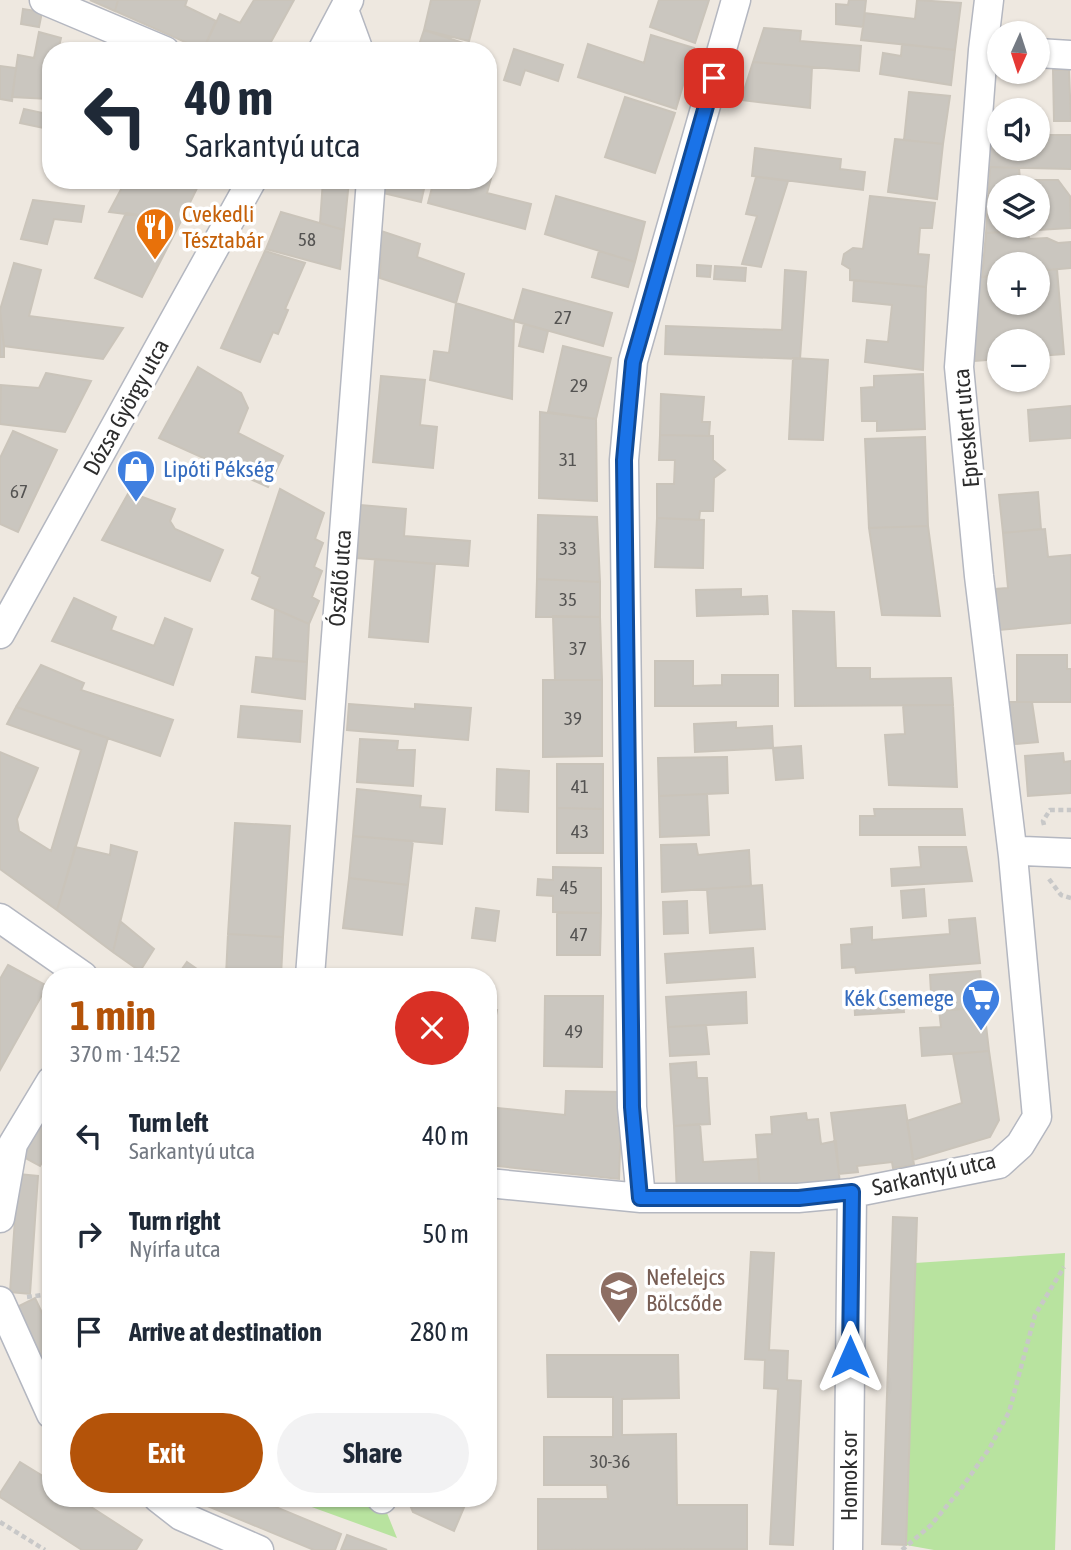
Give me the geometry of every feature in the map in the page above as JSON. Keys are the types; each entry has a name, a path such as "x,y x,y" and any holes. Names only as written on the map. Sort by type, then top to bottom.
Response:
{"street":[{"path":"44,0 144,42"},
{"path":"640,1198 632,1107 624,460 633,362 736,0"},
{"name":"Epreskert utca","path":"989,0 990,21"},
{"path":"327,42 347,5"},
{"path":"347,5 357,42"},
{"path":"1050,54 1071,55"},
{"name":"Epreskert utca","path":"988,84 960,367 979,576 1013,856"},
{"name":"Dózsa György utca","path":"0,634 247,189"},
{"name":"Ószőlő utca","path":"311,968 370,189"},
{"path":"1013,856 1023,851 1071,853"},
{"name":"Sarkantyú utca","path":"497,1185 640,1198 799,1198 852,1192 999,1164 1020,1145 1037,1117 1013,856"},
{"path":"0,918 72,968"},
{"path":"0,1218 13,1144 42,1096"},
{"name":"Homok sor","path":"848,1550 852,1192"},
{"path":"0,1301 42,1394"},
{"path":"170,1507 181,1516 258,1550"}],"path":[{"path":"902,1550 938,1516 989,1450 1009,1412 1035,1315 1065,1267"},
{"path":"0,1522 45,1550"}],"green space":[{"path":"1065,1253 1055,1550 934,1550 906,1545 915,1263"},
{"path":"312,1507 385,1507 397,1538"}],"building":[{"path":"90,0 118,0 115,11"},
{"path":"118,0 187,0 185,6 216,21 207,42 185,42 115,11"},
{"path":"254,0 294,0 271,42 207,42 220,14 240,23"},
{"path":"431,0 480,0 469,41 424,30"},
{"path":"659,0 709,0 695,43 650,27"},
{"path":"849,0 866,0 863,27 836,24 836,4 848,5"},
{"path":"917,0 961,3 955,50 861,40 865,13 915,19"},
{"path":"23,9 42,12 39,27 21,24"},
{"path":"764,28 801,31 800,41 861,46 859,71 753,62"},
{"path":"424,30 460,42 420,42"},
{"path":"39,32 61,38 60,42 42,42 42,99 12,97 18,55 34,58"},
{"path":"651,35 694,48 676,109 578,77 588,44 644,63"},
{"path":"902,44 955,50 951,85 880,74 883,53 901,56"},
{"path":"514,49 563,65 558,81 525,70 520,85 504,80"},
{"path":"753,62 812,67 810,108 741,100"},
{"path":"0,66 16,68 12,101 0,99"},
{"path":"1053,70 1069,70 1071,121 1054,121"},
{"path":"909,92 950,96 943,144 904,140"},
{"path":"625,97 675,113 655,173 605,157"},
{"path":"24,109 42,113 42,128 20,123"},
{"path":"985,133 987,161 1050,161 1050,135 1071,135 1071,169 984,167"},
{"path":"895,139 943,144 937,199 888,192"},
{"path":"755,148 841,159 840,169 865,172 863,190 752,176"},
{"path":"990,167 1019,168 1020,175 990,175"},
{"path":"756,177 788,181 761,267 742,264 757,216 746,214"},
{"path":"1050,180 1058,180 1070,196 1071,228 1050,229"},
{"path":"121,189 197,189 181,221 109,212"},
{"path":"322,189 348,189 344,230 320,223"},
{"path":"383,189 424,189 421,202 383,193"},
{"path":"432,189 488,189 487,193 531,204 525,229 428,203"},
{"path":"556,196 645,222 635,262 545,234"},
{"path":"870,196 935,203 932,228 920,228 918,254 929,255 926,287 850,280 850,269 842,264 844,254 853,248 863,249"},
{"path":"33,200 84,206 81,222 54,219 47,244 21,239"},
{"path":"281,212 344,230 340,269 266,249"},
{"path":"126,213 181,221 142,297 95,278"},
{"path":"381,231 420,244 417,257 464,274 456,303 380,278"},
{"path":"986,233 987,238 1047,238 1058,243 1071,242 1071,268 1050,270 1050,252 987,252 987,276 982,277"},
{"path":"265,251 305,263 285,309 288,310 278,334 273,332 260,362 221,348"},
{"path":"599,251 635,262 628,287 592,277"},
{"path":"14,263 41,270 29,316 123,328 103,359 4,346 0,310"},
{"path":"697,265 711,266 710,277 697,276"},
{"path":"715,266 746,268 745,281 714,279"},
{"path":"1057,269 1064,354 1050,355 1050,329 987,329 987,360 975,361 975,278 987,276 987,315 1050,315 1050,270"},
{"path":"785,270 806,272 800,359 665,354 666,326 782,330"},
{"path":"854,280 926,287 923,370 865,362 867,340 888,342 892,305 853,301"},
{"path":"523,289 612,313 603,346 514,321"},
{"path":"456,303 514,321 512,399 430,380 434,351 449,353"},
{"path":"0,316 4,346 4,357 0,357"},
{"path":"524,324 548,331 543,352 519,346"},
{"path":"563,346 611,358 596,419 548,412"},
{"path":"793,358 828,360 823,440 789,439"},
{"path":"198,367 241,393 248,408 238,433 283,456 268,487 159,438"},
{"path":"46,373 91,381 65,432 0,424 1,385 39,388"},
{"path":"923,374 925,429 877,431 877,421 862,421 861,388 874,387 874,376"},
{"path":"381,376 425,380 420,425 437,427 433,468 373,462"},
{"path":"661,394 704,397 702,422 710,422 709,436 660,435"},
{"path":"1071,406 1071,438 1030,441 1028,410"},
{"path":"540,412 596,419 597,501 539,498"},
{"path":"13,431 57,450 18,532 0,524 0,458"},
{"path":"660,435 713,436 713,460 725,470 714,478 713,511 700,511 699,520 657,518 657,484 674,484 675,460 659,460"},
{"path":"925,437 928,526 869,528 865,439"},
{"path":"280,489 324,513 315,539 323,543 314,567 322,571 312,597 319,601 309,624 252,599 260,577 252,573"},
{"path":"129,492 175,509 170,521 175,529 223,550 210,581 102,540"},
{"path":"1038,492 1041,529 1003,533 999,495"},
{"path":"360,505 406,509 404,536 470,541 468,566 356,558"},
{"path":"538,515 597,517 600,582 537,579"},
{"path":"657,518 704,520 703,568 655,567"},
{"path":"928,526 940,616 882,615 869,528"},
{"path":"1045,529 1048,557 1071,555 1071,623 999,630 995,589 1008,588 1003,533"},
{"path":"375,559 435,564 428,642 369,637"},
{"path":"537,579 600,582 600,617 536,617"},
{"path":"741,589 741,597 767,596 768,614 697,616 696,590"},
{"path":"74,598 116,617 111,630 154,646 165,618 192,629 173,685 52,641"},
{"path":"275,609 309,624 307,662 273,659"},
{"path":"793,611 834,612 836,668 870,668 870,679 951,678 953,705 795,706"},
{"path":"553,616 600,617 602,680 555,680"},
{"path":"1017,655 1067,655 1067,669 1071,669 1071,702 1017,702"},
{"path":"256,657 307,662 305,699 252,692"},
{"path":"655,661 693,661 693,686 722,685 722,675 778,675 778,706 655,706"},
{"path":"41,665 84,683 81,690 173,720 160,756 16,707"},
{"path":"543,680 602,680 602,756 543,757"},
{"path":"1008,702 1032,702 1038,742 1015,744"},
{"path":"349,704 415,709 415,704 471,708 468,740 347,730"},
{"path":"903,705 953,705 957,787 889,785 885,735 905,734"},
{"path":"241,706 302,711 300,742 238,737"},
{"path":"16,707 108,738 57,910 0,869 0,752 38,768 17,819 19,831 51,851 81,750 7,724"},
{"path":"736,722 736,728 772,726 773,748 695,752 694,724"},
{"path":"360,739 398,741 397,750 415,750 413,786 357,782"},
{"path":"801,746 803,778 776,780 773,748"},
{"path":"1063,753 1064,762 1071,761 1071,793 1028,796 1025,756"},
{"path":"727,757 728,793 659,796 658,758"},
{"path":"557,764 603,764 603,809 557,808"},
{"path":"497,769 529,771 528,812 496,810"},
{"path":"357,789 421,796 420,807 445,809 442,844 353,836"},
{"path":"707,794 709,835 660,837 659,796"},
{"path":"557,808 603,809 603,853 557,853"},
{"path":"874,809 962,809 965,835 860,835 860,816 875,816"},
{"path":"235,823 290,826 283,937 228,934"},
{"path":"353,836 413,841 408,885 349,878"},
{"path":"696,844 698,855 749,850 751,886 662,892 661,845"},
{"path":"111,845 137,852 113,952 57,910 75,847 110,855"},
{"path":"919,847 966,847 972,881 892,886 891,869 921,867"},
{"path":"553,867 601,868 601,913 553,912 553,896 537,895 538,879 553,880"},
{"path":"349,878 408,885 402,935 343,928"},
{"path":"762,885 765,929 710,933 707,889"},
{"path":"924,889 926,916 903,918 901,891"},
{"path":"687,901 688,933 664,934 663,902"},
{"path":"476,908 499,911 495,941 472,938"},
{"path":"557,913 601,913 600,955 557,955"},
{"path":"975,918 980,963 856,973 855,967 842,968 841,945 852,944 851,929 872,927 872,940 950,934 949,920"},
{"path":"120,921 154,949 142,968 136,968 113,952"},
{"path":"228,934 283,937 281,968 226,968"},
{"path":"753,948 755,977 667,983 665,954"},
{"path":"187,962 196,968 183,968"},
{"path":"8,965 42,983 42,995 0,1070 0,979"},
{"path":"980,971 984,1008 932,1011 930,975"},
{"path":"746,992 747,1023 668,1027 666,997"},
{"path":"902,993 904,1012 855,1015 854,997"},
{"path":"545,996 603,996 602,1067 544,1066"},
{"path":"984,1008 989,1051 922,1056 920,1028 941,1027 939,1010"},
{"path":"706,1025 709,1054 670,1056 668,1027"},
{"path":"989,1051 999,1120 990,1137 913,1160 907,1121 962,1103 953,1054"},
{"path":"696,1062 697,1078 707,1078 710,1124 674,1126 670,1064"},
{"path":"566,1091 622,1092 619,1179 497,1166 497,1108 565,1115"},
{"path":"905,1105 914,1165 893,1168 892,1162 857,1166 858,1172 839,1174 831,1113"},
{"path":"806,1113 807,1120 818,1119 821,1144 836,1141 840,1185 760,1190 756,1135 772,1134 771,1117"},
{"path":"42,1118 40,1166 20,1155"},
{"path":"700,1124 703,1162 758,1159 760,1190 677,1194 674,1126"},
{"path":"18,1174 38,1176 30,1294 10,1292"},
{"path":"893,1217 917,1218 906,1545 882,1544"},
{"path":"751,1252 774,1253 769,1350 788,1351 787,1380 801,1381 793,1545 770,1544 778,1389 764,1388 765,1360 745,1359"},
{"path":"35,1298 42,1313 42,1362 15,1308"},
{"path":"547,1355 678,1355 679,1398 622,1399 622,1435 676,1434 677,1505 747,1505 747,1549 538,1550 538,1499 608,1499 607,1485 544,1485 544,1437 613,1437 613,1397 548,1397"},
{"path":"20,1462 42,1475 42,1507 91,1507 142,1540 136,1550 82,1550 0,1497"},
{"path":"210,1507 276,1507 341,1534 335,1550 314,1550"},
{"path":"411,1507 464,1507 454,1531 413,1512"},
{"path":"347,1535 387,1550 341,1550"}],"place":[{"name":"Cvekedli Tésztabár","path":"155,261"},
{"name":"Lipóti Pékség","path":"136,503"},
{"name":"Kék Csemege","path":"981,1032"},
{"name":"Nefelejcs Bölcsőde","path":"619,1324"}],"route":[{"path":"714,78 633,362 624,460 632,1107 640,1198 799,1198 852,1192 850,1357"}]}
